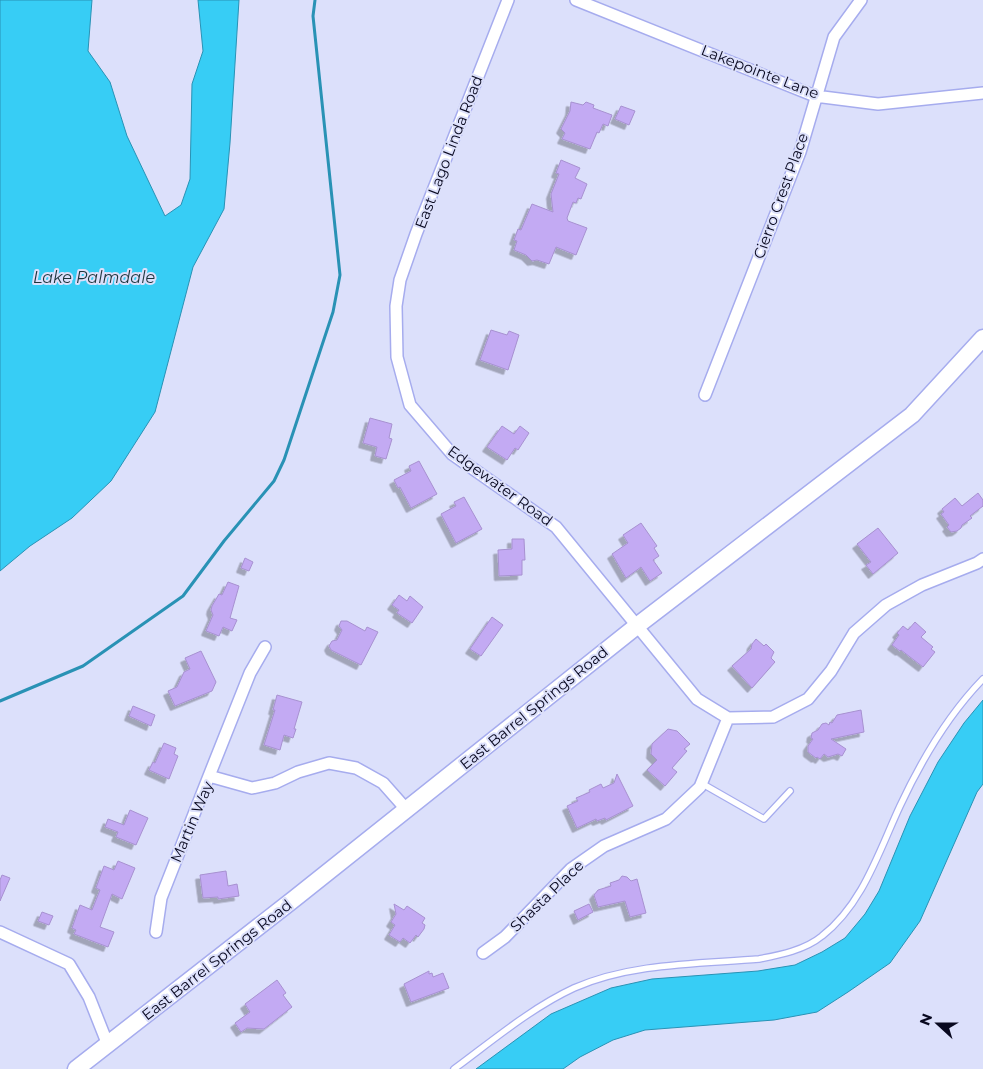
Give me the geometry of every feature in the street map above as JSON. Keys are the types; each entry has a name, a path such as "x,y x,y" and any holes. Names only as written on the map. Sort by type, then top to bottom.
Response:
{"street":[{"name":"East Lago Linda Road","path":"396,306 400,280 416,234 508,0"},
{"name":"Lakepointe Lane","path":"576,0 815,96 878,104 983,93"},
{"name":"Cierro Crest Place","path":"705,395 800,152 834,37 861,0"},
{"name":"Edgewater Road","path":"396,306 397,357 410,405 452,454 556,527 697,699 728,718"},
{"name":"East Barrel Springs Road","path":"76,1069 287,905 638,625 912,415 983,338"},
{"path":"728,718 772,718 808,698 831,671 854,634 886,605 922,585 983,559"},
{"path":"209,776 250,673 265,647"},
{"name":"Shasta Place","path":"483,953 505,937 571,869 604,846 666,819 700,787 728,718"},
{"name":"Martin Way","path":"156,932 161,898 209,776 252,788 276,783 298,772 329,763 356,768 382,783 406,809"},
{"path":"0,932 69,964 89,997 108,1045"}],"lane":[{"path":"454,1069 524,1018 574,988 629,971 759,959 780,955 821,937 842,918 858,896 904,798 934,744 955,712 983,679"},
{"path":"701,783 764,819 790,791"}],"water":[{"name":"Lake Palmdale","path":"0,0 92,0 88,51 110,82 127,136 165,216 181,205 190,179 192,84 203,51 198,0 239,0 224,209 193,267 155,412 111,481 72,518 30,546 0,571"},
{"path":"983,700 983,784 977,792 920,921 890,963 817,1012 774,1020 645,1030 613,1040 580,1057 563,1069 476,1069 551,1014 611,988 652,979 758,971 795,965 845,938 865,914 879,891 910,816 938,762 964,723"}],"building":[{"path":"571,102 583,105 586,102 594,105 593,108 612,115 608,126 603,124 599,133 597,132 590,149 562,139 565,133 561,129 570,111"},
{"path":"621,106 635,111 629,125 615,119"},
{"path":"561,160 580,168 575,178 587,184 581,199 578,198 576,203 573,202 567,218 568,221 587,228 576,255 556,247 549,264 537,260 532,261 526,255 514,250 517,241 514,240 518,229 521,230 532,204 553,212 551,194 559,174 556,173"},
{"path":"491,330 507,335 509,331 519,335 508,370 480,360"},
{"path":"370,418 392,424 389,438 392,439 386,459 375,456 377,447 363,443"},
{"path":"502,426 514,434 520,426 529,433 518,450 515,448 507,460 487,447"},
{"path":"419,461 437,494 411,508 394,480 411,471 409,466"},
{"path":"978,493 983,500 983,506 970,516 972,518 962,525 961,528 951,532 947,527 949,525 941,514 944,512 942,509 955,498 962,506"},
{"path":"464,497 482,529 456,543 441,514 456,506 454,502"},
{"path":"641,523 657,546 654,548 659,556 653,560 662,573 650,581 641,567 626,578 612,554 628,543 623,535"},
{"path":"878,528 898,553 873,574 866,565 871,562 857,544"},
{"path":"512,539 524,539 525,560 522,560 522,575 499,576 498,550 512,549"},
{"path":"245,558 253,562 249,571 241,568"},
{"path":"228,582 239,586 230,618 237,620 232,631 223,627 219,636 206,631 213,615 212,606 219,594 222,595"},
{"path":"399,595 407,601 410,596 423,607 412,623 397,613 399,610 392,605"},
{"path":"492,617 503,625 481,656 470,649"},
{"path":"341,621 347,621 365,631 367,627 378,632 361,665 331,650 329,646 332,641 337,640 342,630 339,626"},
{"path":"915,622 926,632 921,637 933,647 931,649 935,652 923,667 892,645 899,635 897,633 903,626 908,630"},
{"path":"756,639 764,646 766,644 774,652 771,658 775,662 752,688 732,666 751,649"},
{"path":"201,651 216,682 212,691 175,706 168,691 177,687 184,672 190,669 185,658"},
{"path":"277,695 302,702 293,738 284,735 280,750 264,745 275,710 273,710"},
{"path":"133,706 155,715 151,726 129,716"},
{"path":"861,710 864,732 831,739 846,749 842,756 838,754 828,757 824,754 820,759 808,752 808,746 813,739 811,738 812,733 818,730 822,724 826,723 829,725 837,715"},
{"path":"668,729 677,731 690,744 684,749 687,751 672,768 677,772 665,786 647,770 657,760 651,754 652,744"},
{"path":"164,743 176,748 174,754 178,756 169,779 149,770 153,762 155,763"},
{"path":"617,774 633,806 606,820 605,818 597,821 596,819 577,828 567,806 578,801 576,798 590,792 589,790 601,784 603,788 614,783"},
{"path":"130,810 148,818 136,845 116,837 118,832 105,827 108,819 124,825"},
{"path":"118,861 135,868 122,899 112,894 100,927 114,932 108,947 74,934 76,930 72,928 80,905 92,910 100,890 96,888 104,866 114,870"},
{"path":"226,871 228,886 237,884 239,896 218,899 218,897 203,898 200,875"},
{"path":"2,875 10,878 0,901 0,880"},
{"path":"622,876 627,877 631,881 637,879 646,913 630,917 625,901 598,907 594,895 598,890 611,886 610,883 619,880"},
{"path":"394,904 404,910 407,906 425,918 422,923 425,925 424,929 410,943 403,938 400,942 389,935 395,925 391,922 396,914"},
{"path":"589,904 593,912 578,920 574,911"},
{"path":"42,912 53,916 49,925 38,921"},
{"path":"429,971 429,974 432,973 433,977 443,973 449,988 411,1002 404,984"},
{"path":"277,980 286,993 283,995 292,1007 264,1029 247,1028 241,1032 235,1023 250,1012 245,1004"}],"waterway":[{"path":"0,701 83,666 183,596 224,541 274,481 284,460 333,312 340,275 313,16 315,0"}]}
